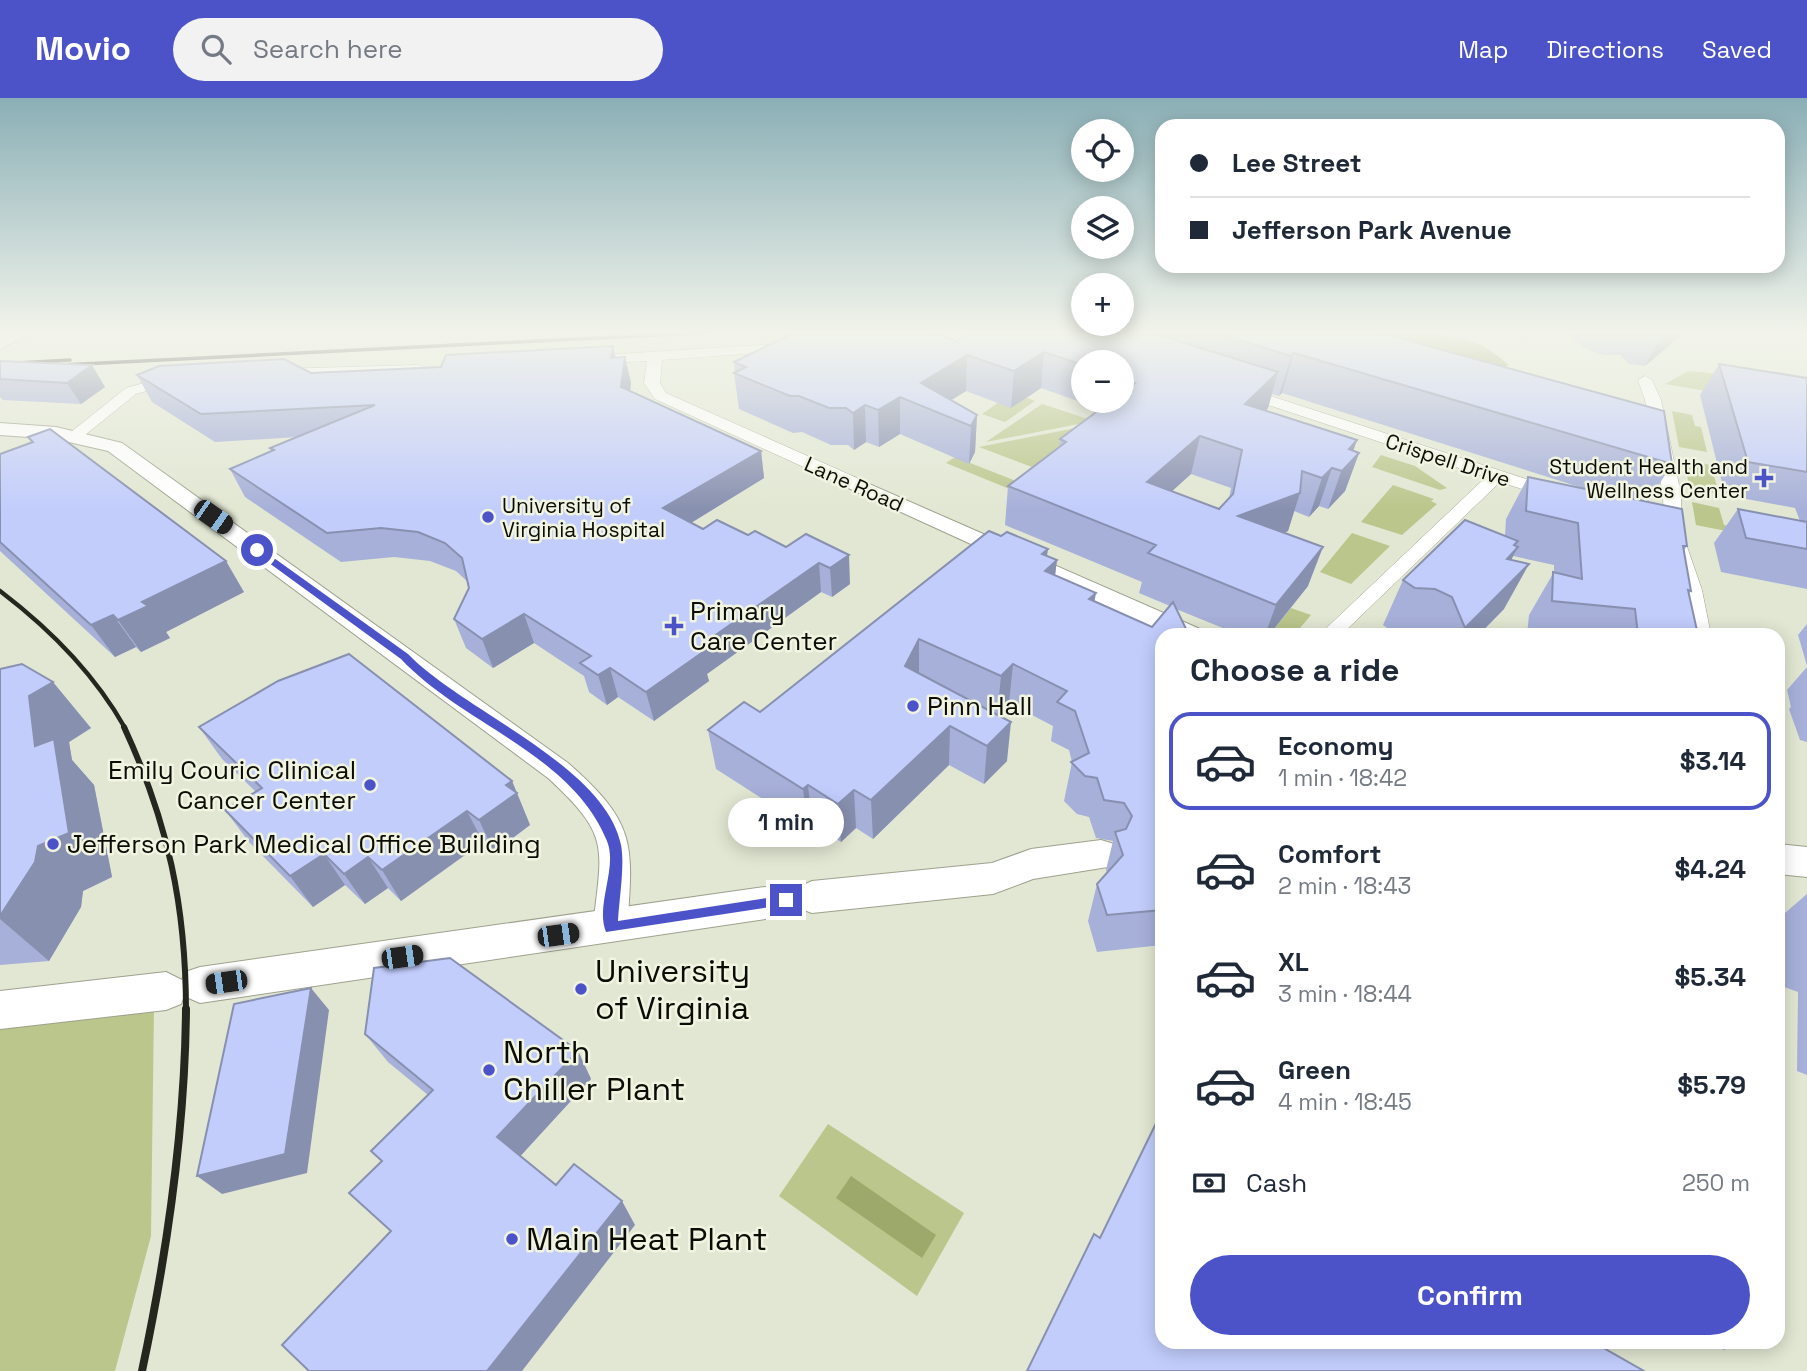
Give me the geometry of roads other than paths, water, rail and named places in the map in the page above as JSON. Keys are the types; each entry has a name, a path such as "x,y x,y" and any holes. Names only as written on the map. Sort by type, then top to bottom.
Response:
{"main road":[{"path":"0,1010 183,988 851,891 944,885 993,878 1031,864 1101,855"},
{"path":"1785,860 1807,862"}],"street":[{"path":"62,444 130,391"},
{"name":"Lane Road","path":"657,391 660,396 1176,628"},
{"name":"Crispell Drive","path":"1241,391 1574,500"},
{"path":"1650,391 1672,494 1673,532 1692,590 1700,628"},
{"path":"0,429 62,444 115,447 404,656 425,677 533,751 577,785 600,811 615,846 610,928"},
{"path":"1336,628 1497,476"},
{"path":"1650,525 1673,532"}],"railway":[{"path":"0,591 70,653 113,708 125,728"},
{"path":"124,727 152,797 172,865 182,936 186,1010"},
{"path":"142,1371 173,1192 182,1100 186,1010"}],"place":[{"name":"Student Health and Wellness Center","path":"1764,478"},
{"name":"University of Virginia Hospital","path":"488,517"},
{"name":"Primary Care Center","path":"674,626"},
{"name":"Pinn Hall","path":"913,706"},
{"name":"Emily Couric Clinical Cancer Center","path":"370,785"},
{"name":"Jefferson Park Medical Office Building","path":"53,844"},
{"name":"University of Virginia","path":"581,989"},
{"name":"North Chiller Plant","path":"489,1070"},
{"name":"Main Heat Plant","path":"512,1239"}]}
